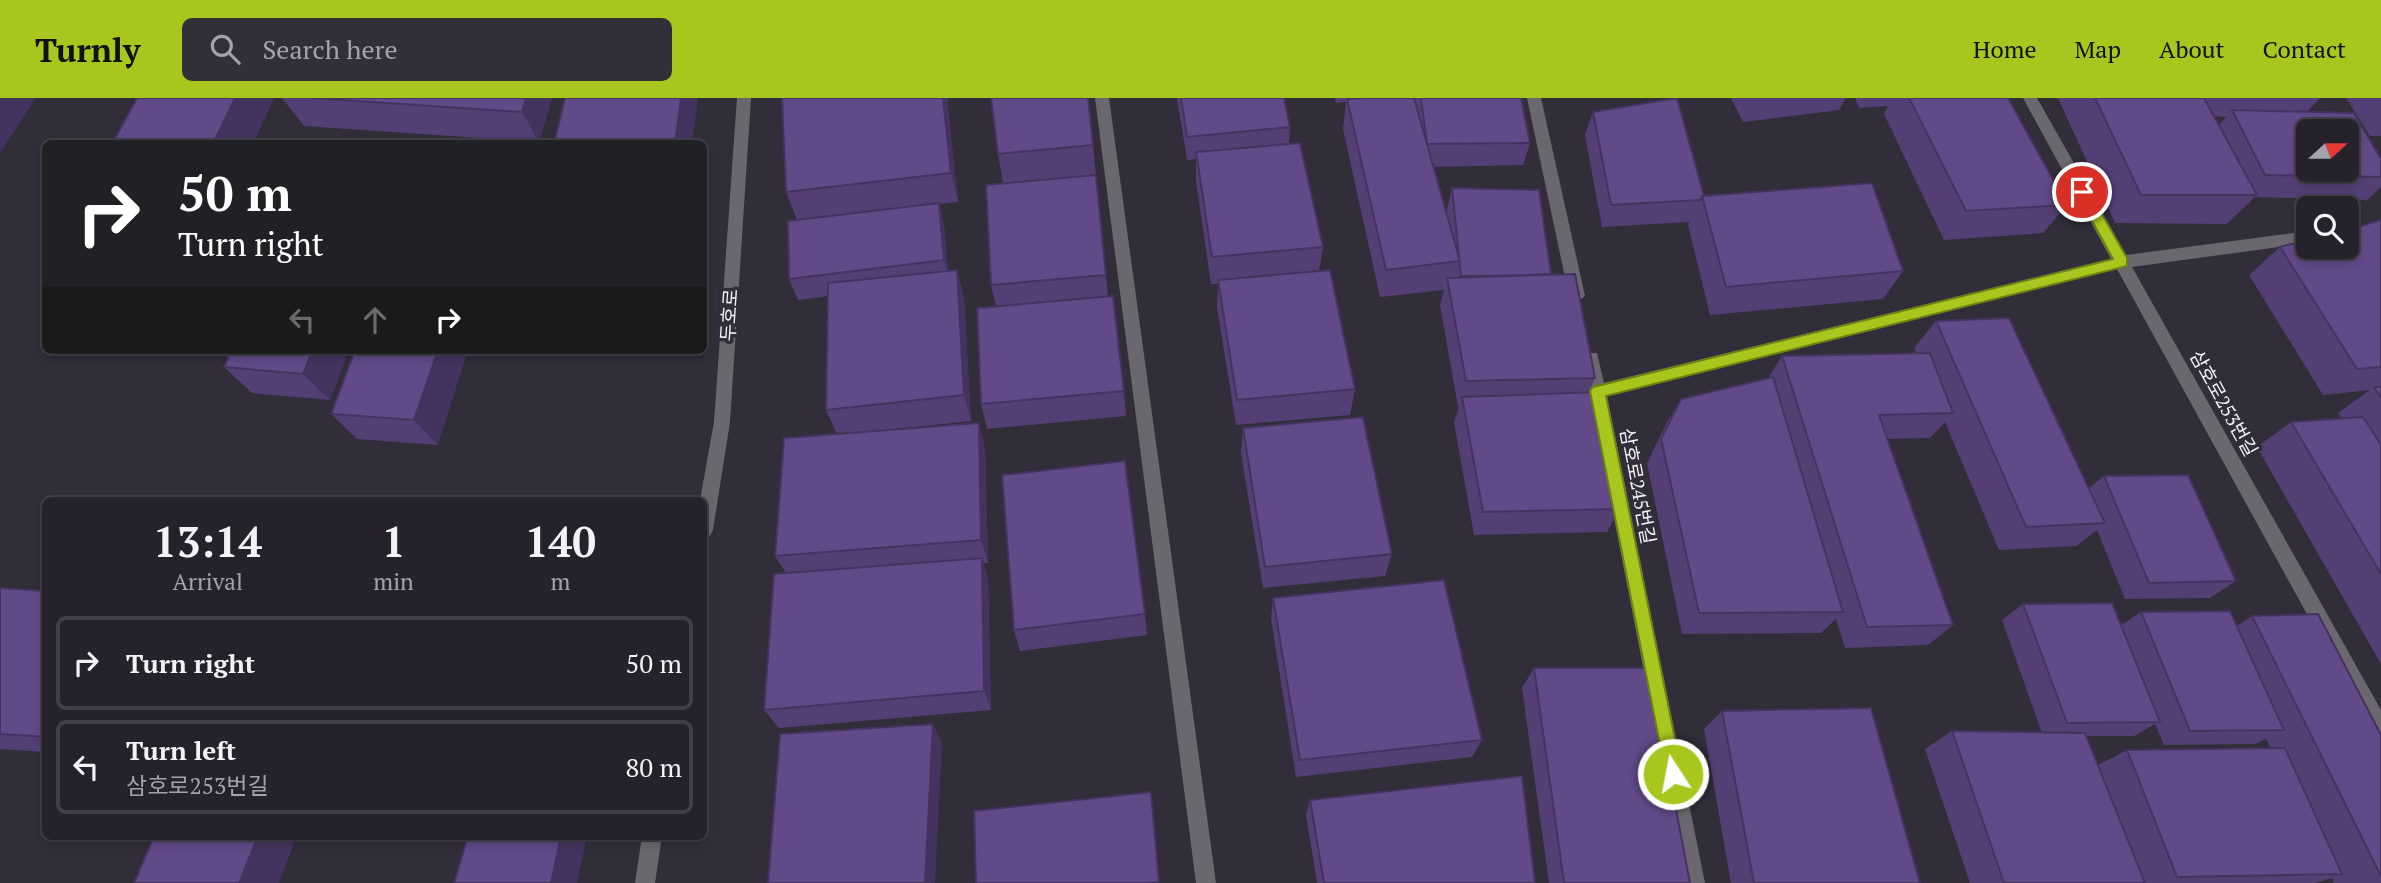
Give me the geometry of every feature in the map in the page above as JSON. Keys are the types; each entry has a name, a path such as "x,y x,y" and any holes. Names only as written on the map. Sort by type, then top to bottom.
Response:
{"street":[{"name":"두호로","path":"707,512 722,422 744,98"},
{"path":"1102,98 1206,883"},
{"path":"1534,98 1581,311"},
{"name":"삼호로253번길","path":"2030,98 2381,729"},
{"path":"1598,391 2122,262 2296,239"},
{"name":"삼호로245번길","path":"1586,338 1695,883"},
{"path":"645,883 651,840"}],"building":[{"path":"137,98 235,98 215,140 114,140"},
{"path":"312,98 526,98 522,112"},
{"path":"565,98 681,98 676,140 555,140"},
{"path":"782,98 943,98 951,173 786,192"},
{"path":"991,98 1088,98 1093,145 998,154"},
{"path":"1181,98 1284,98 1290,127 1187,137"},
{"path":"1414,98 1460,261 1386,270 1347,99"},
{"path":"1421,98 1521,98 1530,143 1427,144"},
{"path":"1677,98 1704,196 1700,200 1611,205 1593,112"},
{"path":"1909,98 2008,98 2067,205 1966,211"},
{"path":"2095,98 2204,98 2257,195 2141,195"},
{"path":"2232,110 2354,113 2358,119 2296,119 2296,176 2265,175"},
{"path":"2359,122 2381,159 2381,177 2359,177"},
{"path":"1300,143 1323,247 1212,257 1196,152"},
{"path":"1096,175 1106,275 991,285 986,185"},
{"path":"1872,183 1903,271 1726,287 1702,196"},
{"path":"1452,188 1539,190 1551,274 1461,276"},
{"path":"939,203 944,260 789,279 788,221"},
{"path":"2381,220 2381,367 2357,369 2280,247 2296,243 2296,259 2359,259 2359,226"},
{"path":"957,270 964,395 826,410 828,283"},
{"path":"1330,270 1355,389 1237,400 1218,280"},
{"path":"1575,274 1595,378 1466,381 1447,278"},
{"path":"1113,296 1124,391 981,404 977,308"},
{"path":"2009,318 2105,523 2026,527 1936,321"},
{"path":"1930,353 1953,413 1879,415 1953,625 1867,627 1782,356"},
{"path":"229,354 311,354 303,374 224,367"},
{"path":"354,354 437,354 414,420 331,414"},
{"path":"1773,377 1843,612 1699,613 1661,439 1681,399"},
{"path":"2374,387 2381,387 2381,398"},
{"path":"1598,392 1620,509 1483,512 1462,397"},
{"path":"1363,417 1392,554 1265,567 1243,428"},
{"path":"2363,417 2381,445 2381,574 2291,422"},
{"path":"979,423 981,540 775,556 784,438"},
{"path":"1125,461 1145,614 1014,630 1002,475"},
{"path":"2188,475 2236,581 2149,583 2104,476"},
{"path":"982,558 984,691 764,710 774,574"},
{"path":"1444,580 1482,740 1300,760 1273,598"},
{"path":"0,588 42,591 42,737 0,734"},
{"path":"2112,603 2160,722 2067,723 2023,604"},
{"path":"2230,611 2284,730 2190,731 2141,612"},
{"path":"2318,614 2381,735 2381,876 2252,616"},
{"path":"1534,668 1649,668 1690,883 1564,883"},
{"path":"1871,708 1920,883 1754,883 1722,711"},
{"path":"933,724 925,883 768,883 780,734"},
{"path":"1952,731 2085,733 2145,883 2004,883"},
{"path":"2285,748 2342,874 2177,877 2127,750"},
{"path":"1522,776 1535,883 1324,883 1310,800"},
{"path":"1151,792 1159,882 976,883 974,811"},
{"path":"152,840 256,840 239,883 134,883"},
{"path":"467,840 560,840 551,883 454,883"}],"route":[{"path":"1673,774 1598,391 2122,262 2082,192"}]}
